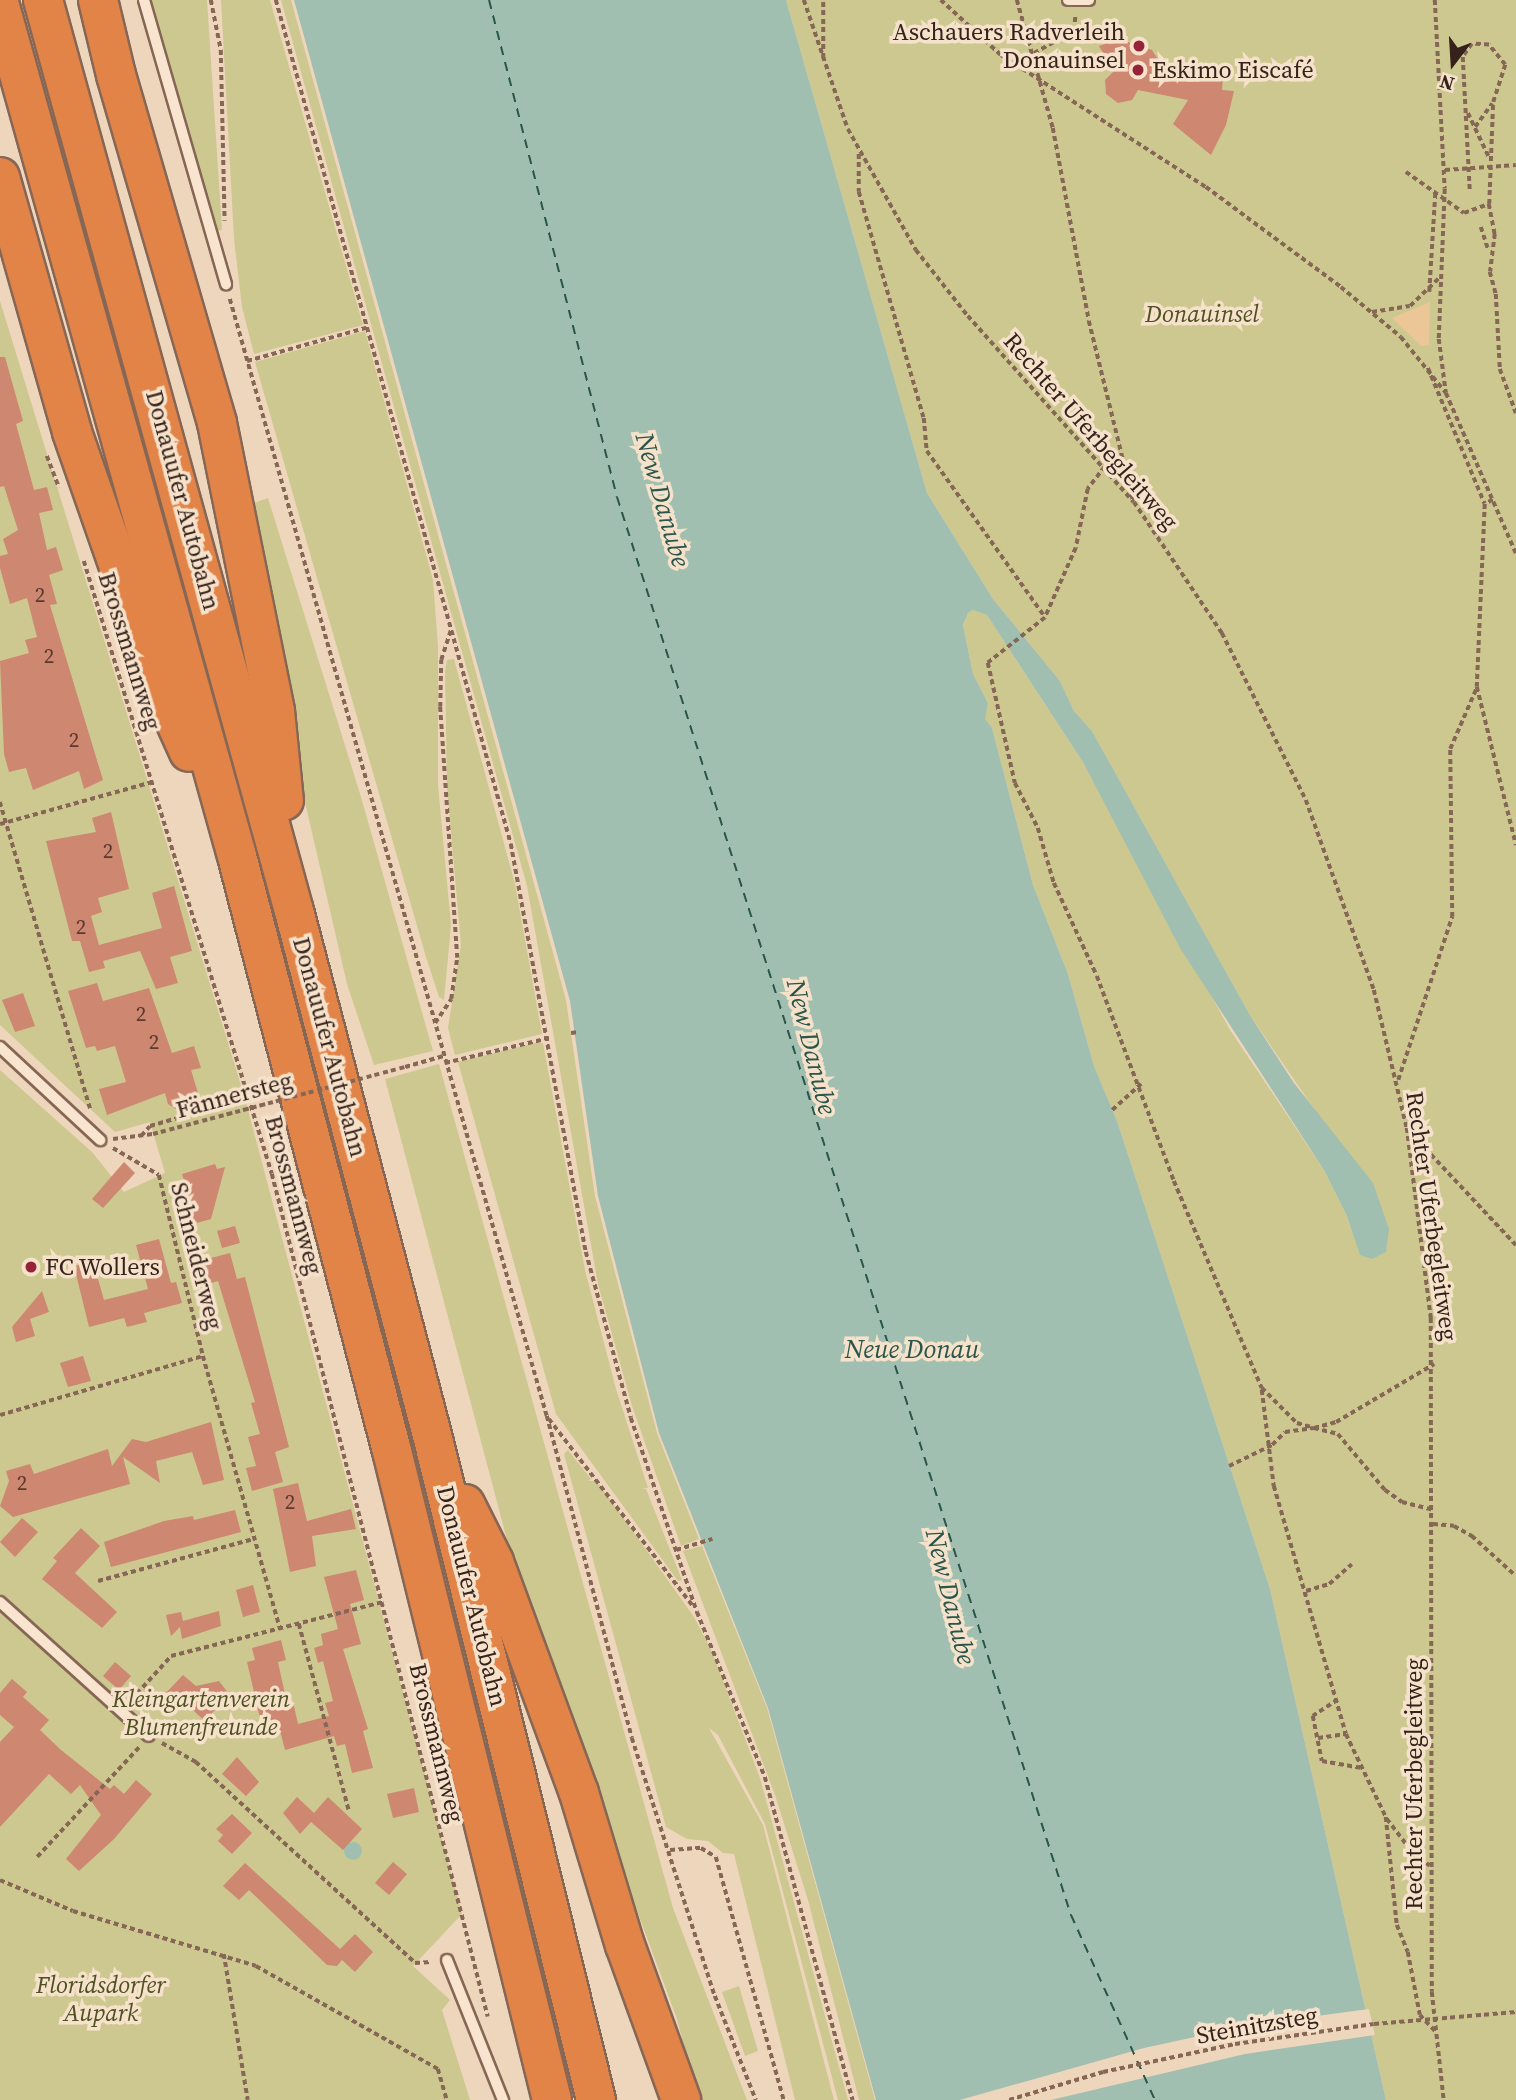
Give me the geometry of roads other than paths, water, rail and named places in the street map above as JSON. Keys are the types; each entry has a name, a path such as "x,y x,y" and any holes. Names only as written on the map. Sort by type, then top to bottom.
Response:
{"highway":[{"name":"Donauufer Autobahn","path":"43,0 294,911 433,1439 596,2100"},
{"path":"77,0 116,75"},
{"path":"98,0 116,75 189,315 247,560 275,711 294,911"},
{"name":"Donauufer Autobahn","path":"0,6 237,856 392,1451 552,2100"},
{"path":"0,177 72,432 165,699 237,856"},
{"path":"433,1439 494,1562 579,1793 625,1945 681,2100"},
{"path":"625,1945 652,2100"}],"lane":[{"path":"144,0 226,284"},
{"path":"1072,1 1089,0"},
{"path":"0,1047 100,1140"},
{"path":"0,1602 149,1736"},
{"path":"447,1960 503,2100"}],"water":[{"name":"Neue Donau","path":"294,0 786,0 927,493 993,599 1060,681 1074,711 1092,731 1251,1017 1294,1083 1373,1183 1389,1229 1386,1252 1372,1259 1360,1255 1347,1216 1324,1170 1180,948 1084,764 987,615 973,610 968,613 963,625 973,674 988,703 985,719 992,728 1033,885 1068,974 1094,1066 1117,1121 1270,1589 1386,2100 876,2100 768,1708 659,1433 598,1196 570,1001"},
{"path":"353,1842 359,1845 362,1851 359,1857 353,1860 347,1857 344,1851 347,1845"}],"place":[{"name":"Aschauers Radverleih Donauinsel","path":"1139,46"},
{"name":"Eskimo Eiscafé","path":"1138,70"},
{"name":"FC Wollers","path":"31,1267"}],"park label":[{"name":"Donauinsel","path":"1202,314"},
{"name":"Kleingartenverein Blumenfreunde","path":"201,1713"},
{"name":"Floridsdorfer Aupark","path":"101,1999"}],"water label":[{"name":"New Danube","path":"662,500"},
{"name":"New Danube","path":"811,1047"},
{"name":"New Danube","path":"950,1597"}]}
